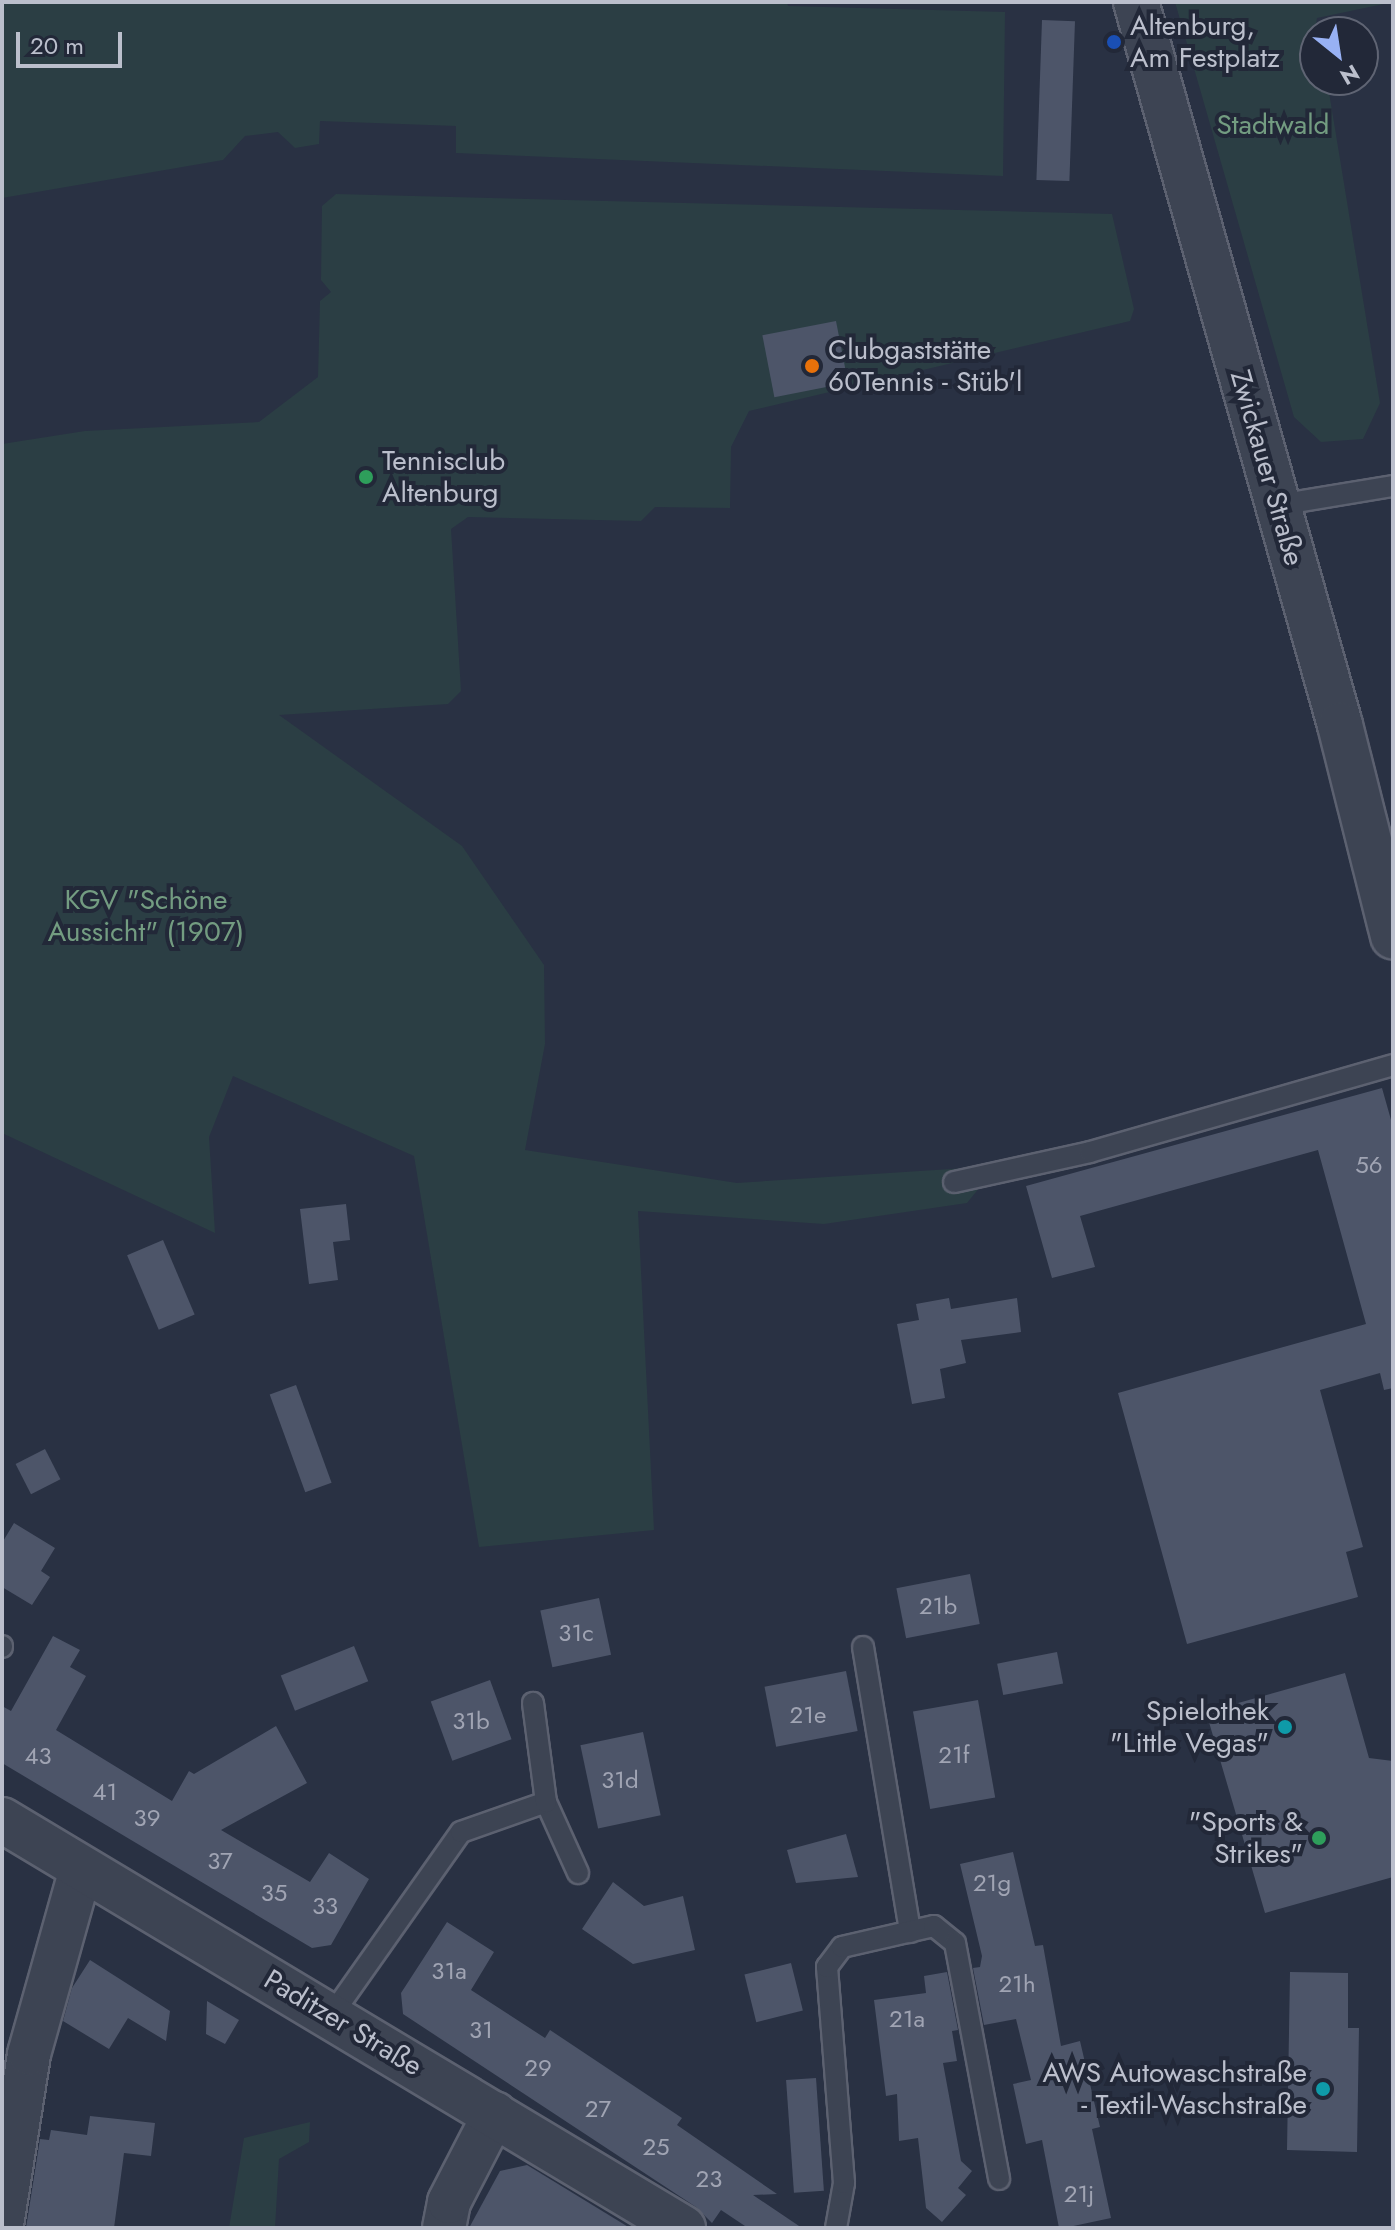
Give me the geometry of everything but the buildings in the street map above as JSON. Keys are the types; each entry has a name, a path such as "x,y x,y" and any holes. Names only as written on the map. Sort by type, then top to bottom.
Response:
{"street":[{"name":"Zwickauer Straße","path":"1136,2 1278,505 1393,936"},
{"name":"Paditzer Straße","path":"2,1820 683,2228"},
{"path":"2,2225 29,2054 81,1869"},
{"path":"444,2228 449,2202 495,2113"}],"lane":[{"path":"1278,505 1393,486"},
{"path":"954,1182 1090,1152 1393,1065"},
{"path":"863,1647 910,1932"},
{"path":"533,1703 546,1802 578,1873"},
{"path":"331,2016 461,1832 546,1802"},
{"path":"836,2228 844,2183 827,1967 842,1947 934,1926 955,1943 999,2179"}],"green space":[{"path":"2,2 787,2 788,6 1005,12 1003,176 456,153 456,126 320,121 319,144 295,148 278,132 245,136 223,160 2,198"},
{"name":"Stadtwald","path":"1175,2 1393,2 1326,16 1299,16 1299,96 1330,96 1380,403 1363,439 1321,442 1294,417"},
{"name":"KGV \"Schöne Aussicht\" (1907)","path":"336,194 1112,214 1134,309 1130,321 749,411 731,447 730,508 655,507 641,521 468,517 451,529 461,691 448,704 279,715 462,846 544,965 545,1044 525,1150 737,1183 997,1166 967,1203 824,1224 638,1211 654,1530 479,1547 414,1156 233,1076 209,1137 215,1233 2,1133 2,444 85,431 259,422 318,377 320,301 331,292 321,280 322,206"},
{"path":"310,2122 309,2142 279,2159 275,2228 229,2228 244,2138"}],"place":[{"name":"Altenburg, Am Festplatz","path":"1114,42"},
{"name":"Clubgaststätte 60Tennis - Stüb'l","path":"812,366"},
{"name":"Tennisclub Altenburg","path":"366,477"},
{"name":"Spielothek \"Little Vegas\"","path":"1285,1727"},
{"name":"\"Sports & Strikes\"","path":"1319,1838"},
{"name":"AWS Autowaschstraße - Textil-Waschstraße","path":"1323,2089"}]}
